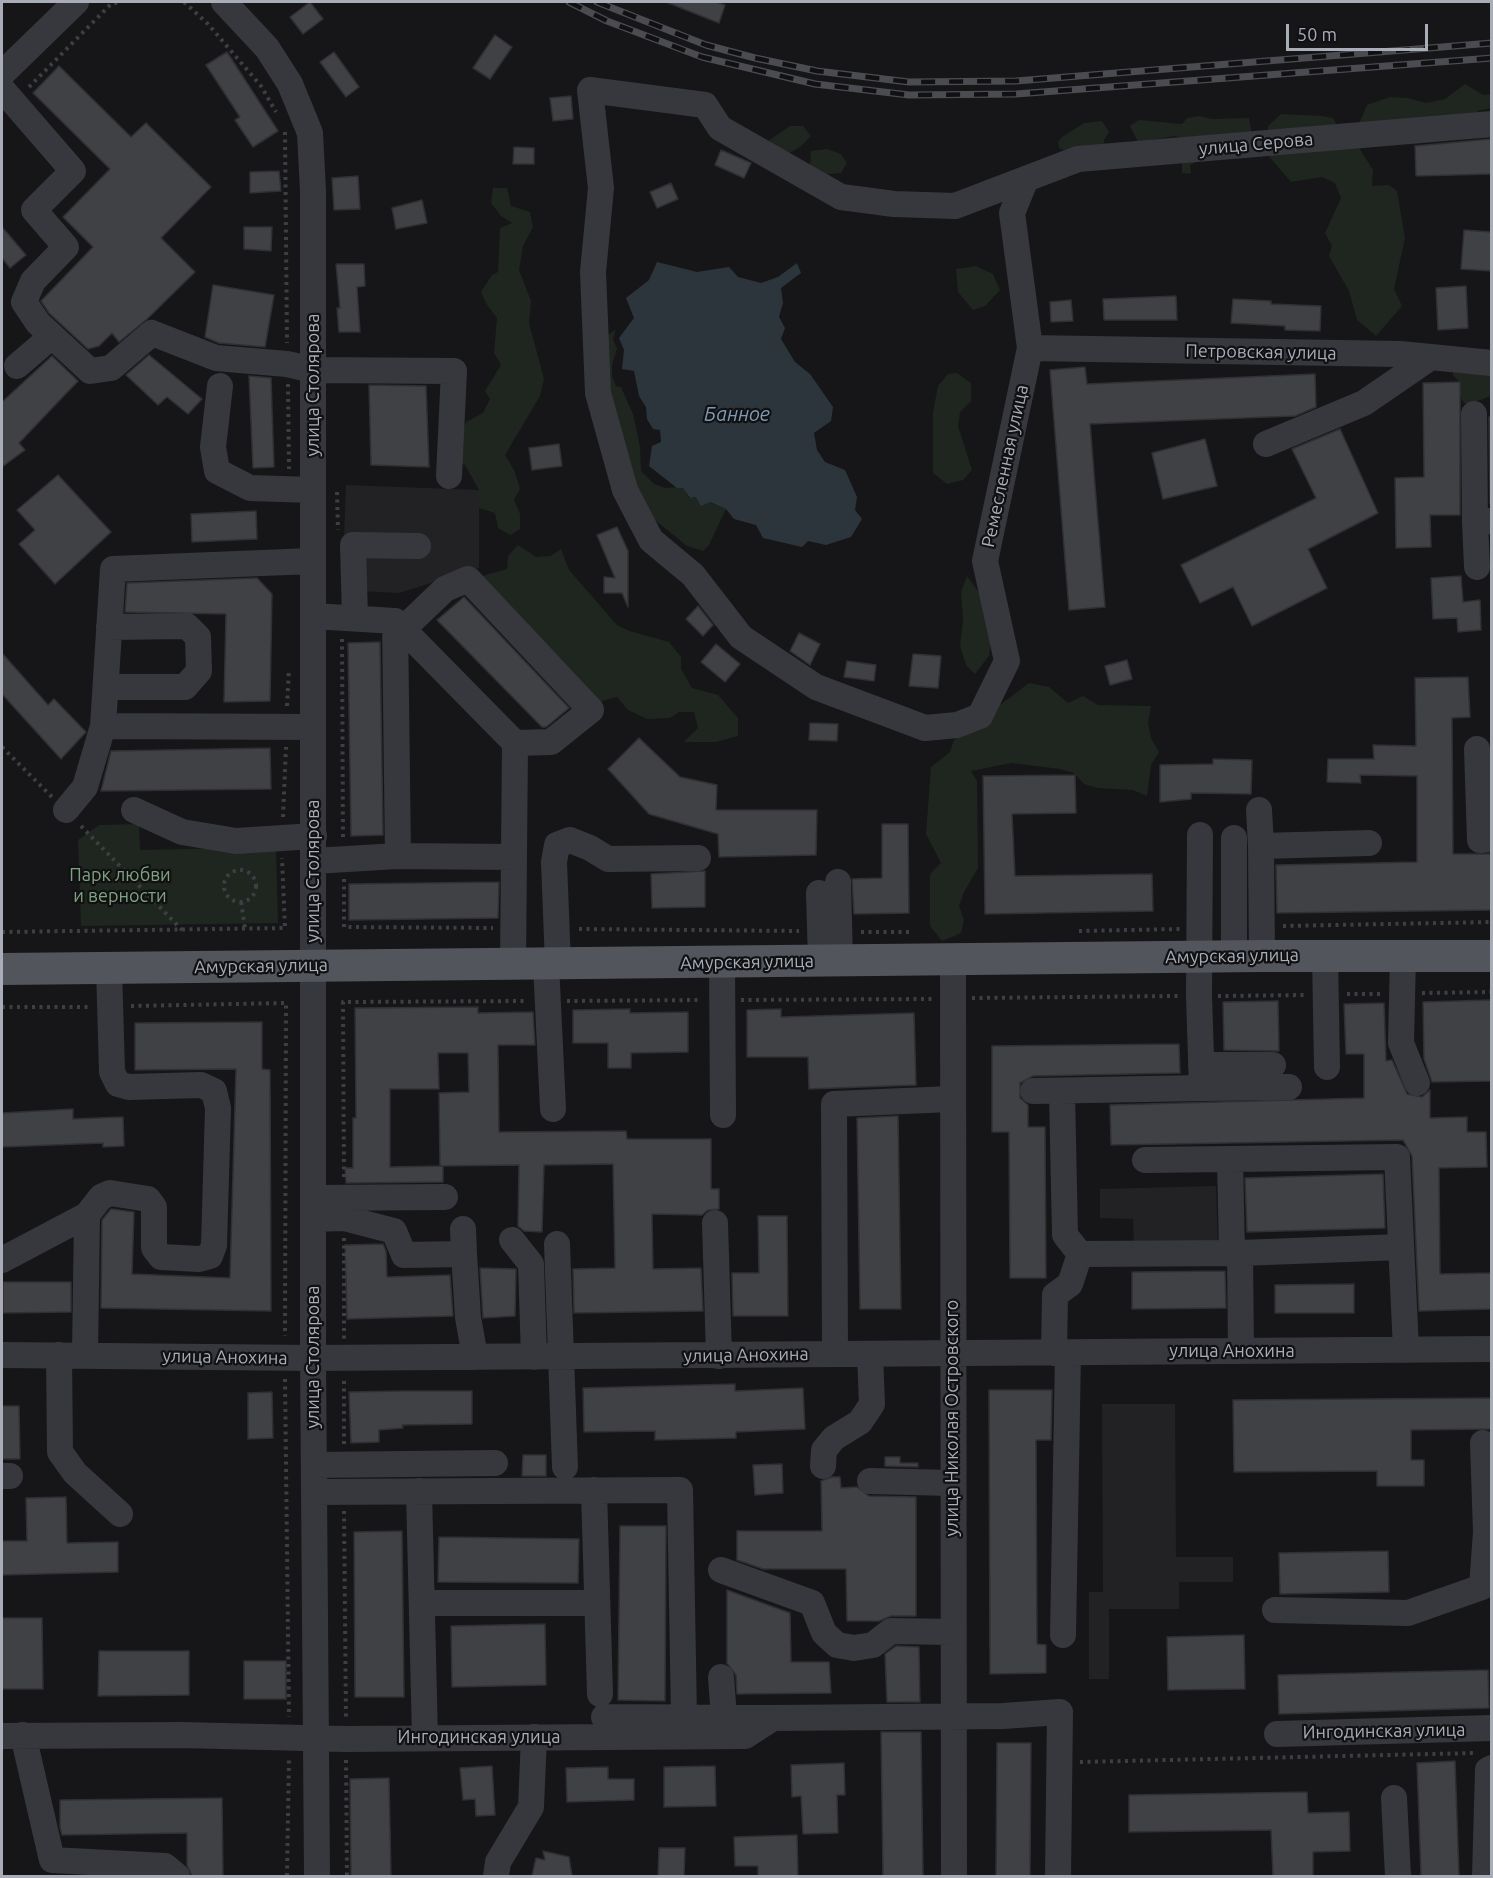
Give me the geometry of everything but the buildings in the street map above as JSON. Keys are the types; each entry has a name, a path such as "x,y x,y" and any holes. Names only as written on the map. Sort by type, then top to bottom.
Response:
{"main road":[{"name":"Амурская улица","path":"2,969 722,962 830,946 953,960 1199,956 1491,956"}],"street":[{"name":"улица Столярова","path":"224,2 273,57 290,84 310,133 313,191 313,370 301,490 312,561 313,616 314,1492 302,1738 317,1876"},
{"path":"2,74 68,3"},
{"name":"улица Серова","path":"590,90 705,105 720,128 841,197 894,204 955,206 1078,159 1491,124"},
{"name":"Ремесленная улица","path":"590,90 601,188 593,272 598,393 625,490 651,540 693,575 741,637 816,687 925,728 957,725 980,716 1007,662 985,561 1030,348 1012,213 1025,181"},
{"path":"7,96 73,171 34,210 66,246 33,280 24,302 38,323 90,371 111,368 152,333 216,358 287,364 313,370 454,371 449,476"},
{"path":"17,366 52,336"},
{"name":"Петровская улица","path":"1030,348 1400,354 1491,363"},
{"path":"1266,444 1364,403 1431,357"},
{"path":"220,386 213,447 217,471 250,488 301,490"},
{"path":"1474,414 1483,521 1477,567"},
{"path":"355,618 353,545 418,546"},
{"path":"66,810 85,787 103,726 113,568 312,561"},
{"path":"399,625 445,589 468,579 591,710 551,742 514,743"},
{"path":"313,616 355,618 399,625 514,743 513,965"},
{"path":"398,856 399,625"},
{"path":"106,687 185,687 199,671 198,637 187,626 110,627"},
{"path":"103,726 313,727"},
{"path":"1477,749 1480,840 1491,839"},
{"path":"134,810 182,832 236,841 282,839 314,848 398,856 514,857"},
{"path":"1248,956 1261,846 1259,810"},
{"path":"1200,835 1201,1076"},
{"path":"1234,838 1248,956"},
{"path":"553,1109 548,1001 556,929 554,862 557,845 570,840 590,848 608,860 698,858"},
{"path":"1261,846 1369,843"},
{"path":"828,887 830,946"},
{"path":"1325,956 1327,1067"},
{"path":"1403,956 1404,993 1401,1043 1417,1083"},
{"name":"улица Николая Островского","path":"953,960 951,1099 954,1876"},
{"path":"722,962 723,1115"},
{"path":"2,1260 87,1215 100,1197 110,1193 137,1195 148,1199 154,1207 152,1235 154,1248 161,1257 199,1259 210,1256 214,1245 218,1108 214,1091 201,1085 129,1087 118,1084 112,1072 109,968"},
{"path":"1034,1091 1062,1092 1273,1065"},
{"path":"1201,1076 1289,1087"},
{"path":"1062,1092 1065,1235 1080,1254"},
{"path":"835,1354 834,1104 951,1099"},
{"path":"1145,1160 1397,1157 1406,1350"},
{"path":"1230,1159 1240,1351"},
{"path":"313,1209 344,1209 445,1197"},
{"path":"344,1209 394,1231 404,1256 464,1242 468,1317 475,1357"},
{"path":"86,1355 87,1215"},
{"path":"715,1223 719,1356"},
{"path":"512,1240 531,1264 534,1357"},
{"path":"557,1244 565,1467"},
{"path":"1080,1254 1236,1253 1401,1247"},
{"path":"1063,1635 1061,1353 1055,1295 1070,1284 1080,1254"},
{"name":"улица Анохина","path":"2,1355 344,1358 1491,1349"},
{"path":"823,1466 824,1450 834,1438 860,1422 872,1404 870,1354"},
{"path":"59,1355 60,1452 75,1473 120,1514"},
{"path":"1275,1610 1408,1613 1482,1587 1489,1532 1483,1443"},
{"path":"314,1465 495,1463"},
{"path":"870,1481 952,1483"},
{"path":"594,1490 602,1705 684,1717 1003,1716 1060,1712 1058,1876"},
{"path":"314,1492 680,1490 684,1717"},
{"path":"419,1491 425,1738"},
{"path":"721,1569 812,1603 824,1633 837,1645 854,1648 873,1645 891,1631 952,1632"},
{"path":"423,1604 597,1603"},
{"path":"721,1677 724,1717"},
{"name":"Ингодинская улица","path":"12,1736 346,1739 745,1736 773,1718"},
{"name":"Ингодинская улица","path":"1277,1734 1491,1728"},
{"path":"12,1736 52,1860 165,1866 177,1876"},
{"path":"496,1876 498,1863 531,1807 534,1737"},
{"path":"1485,1876 1488,1770 1491,1768"},
{"path":"1394,1798 1398,1876"}],"path":[{"path":"7,96 111,4 119,2"},
{"path":"184,2 208,24 261,86 281,121"},
{"path":"285,129 287,364 301,490"},
{"path":"2,932 285,928 282,839 289,660"},
{"path":"2,747 182,930"},
{"path":"240,870 247,872 256,885 254,893 241,902 226,895 224,887 231,872 240,870"},
{"path":"241,902 245,928"},
{"path":"344,927 513,928"},
{"path":"556,929 830,946 923,933"},
{"path":"344,1464 343,1002 951,999 1491,992"},
{"path":"2,1006 110,1007 286,1003 285,1358 302,1738 287,1876"},
{"path":"344,1491 347,1876"}],"shaded area":[{"path":"346,485 479,490 479,568 399,593 342,590"},
{"path":"1216,1186 1218,1248 1134,1248 1133,1219 1100,1218 1100,1189"},
{"path":"1102,1404 1175,1404 1176,1557 1233,1557 1233,1582 1179,1582 1179,1609 1109,1609 1109,1679 1089,1679 1089,1592 1103,1592"}],"green space":[{"path":"1465,84 1483,95 1491,94 1491,108 1478,111 1465,122 1356,143 1373,170 1372,186 1389,185 1397,191 1405,238 1394,289 1402,306 1376,336 1357,320 1349,291 1329,256 1332,246 1325,233 1341,198 1335,183 1322,177 1291,182 1266,153 1268,126 1281,114 1322,116 1333,118 1337,126 1356,131 1367,105 1390,97 1408,98 1426,103 1445,99"},
{"path":"1199,116 1212,119 1249,118 1252,135 1190,165 1191,174 1182,173 1187,139 1175,136 1138,142 1130,126 1139,120 1182,124 1187,118"},
{"path":"1102,121 1109,132 1104,140 1105,146 1069,153 1059,148 1058,142 1062,137 1084,123"},
{"path":"790,126 803,126 811,136 800,147 785,156 768,141"},
{"path":"827,149 841,154 847,163 841,173 819,175 810,170 811,151"},
{"path":"493,188 507,188 511,206 530,212 533,227 523,246 519,270 531,301 529,323 544,379 540,396 505,455 515,472 520,489 514,500 520,514 520,529 510,535 498,528 495,513 479,508 479,490 465,465 456,463 460,433 466,422 483,413 490,399 485,391 501,365 494,353 497,318 481,292 492,275 498,272 500,228 512,223 501,216 491,203"},
{"path":"976,266 993,274 1000,290 985,306 973,310 958,292 956,269"},
{"path":"616,329 613,339 617,349 612,365 612,376 616,386 621,387 633,414 640,447 641,471 654,484 665,488 683,487 689,498 696,497 726,509 709,545 703,551 687,546 645,512 589,356 603,339"},
{"path":"1452,364 1491,371 1491,396 1472,403 1464,403 1458,394 1459,381 1453,375"},
{"path":"957,373 971,383 971,401 960,412 958,426 972,470 963,480 947,484 933,473 933,412 938,386 948,374"},
{"path":"518,545 536,557 551,556 561,549 569,570 617,625 629,631 669,642 681,657 681,669 692,688 718,695 738,718 738,736 716,742 684,742 698,728 694,712 679,712 670,718 647,719 628,710 617,697 595,706 482,576 507,569 508,556"},
{"path":"967,576 981,595 992,634 989,656 975,674 966,665 960,646 963,620 961,592"},
{"path":"1029,683 1049,687 1068,703 1083,696 1098,705 1151,706 1148,723 1151,738 1159,752 1151,765 1147,796 1133,790 1097,788 1084,784 1074,773 1060,769 1011,763 971,771 977,781 978,868 959,906 964,920 961,933 942,941 930,926 930,874 941,863 926,834 931,767 950,752 954,740"},
{"name":"Парк любви и верности","path":"139,824 140,850 276,847 278,923 81,926 78,840 99,825"}],"water":[{"name":"Банное","path":"657,262 697,272 729,267 738,277 761,283 778,277 797,263 801,273 781,288 783,303 779,317 785,328 781,339 795,362 810,374 833,407 831,421 814,433 817,450 825,462 845,470 857,497 855,510 862,519 851,537 826,545 808,541 802,547 763,538 756,525 734,519 726,509 710,502 701,506 696,497 690,498 683,488 677,488 649,466 652,446 661,442 660,430 653,429 647,419 646,407 639,396 634,371 622,369 624,350 619,338 634,318 626,298 649,280"}],"railway":[{"path":"569,2 607,21 702,57 815,84 909,95 1016,94 1492,58"},
{"path":"597,2 706,45 755,58 817,71 909,82 1016,81 1492,43"}]}
